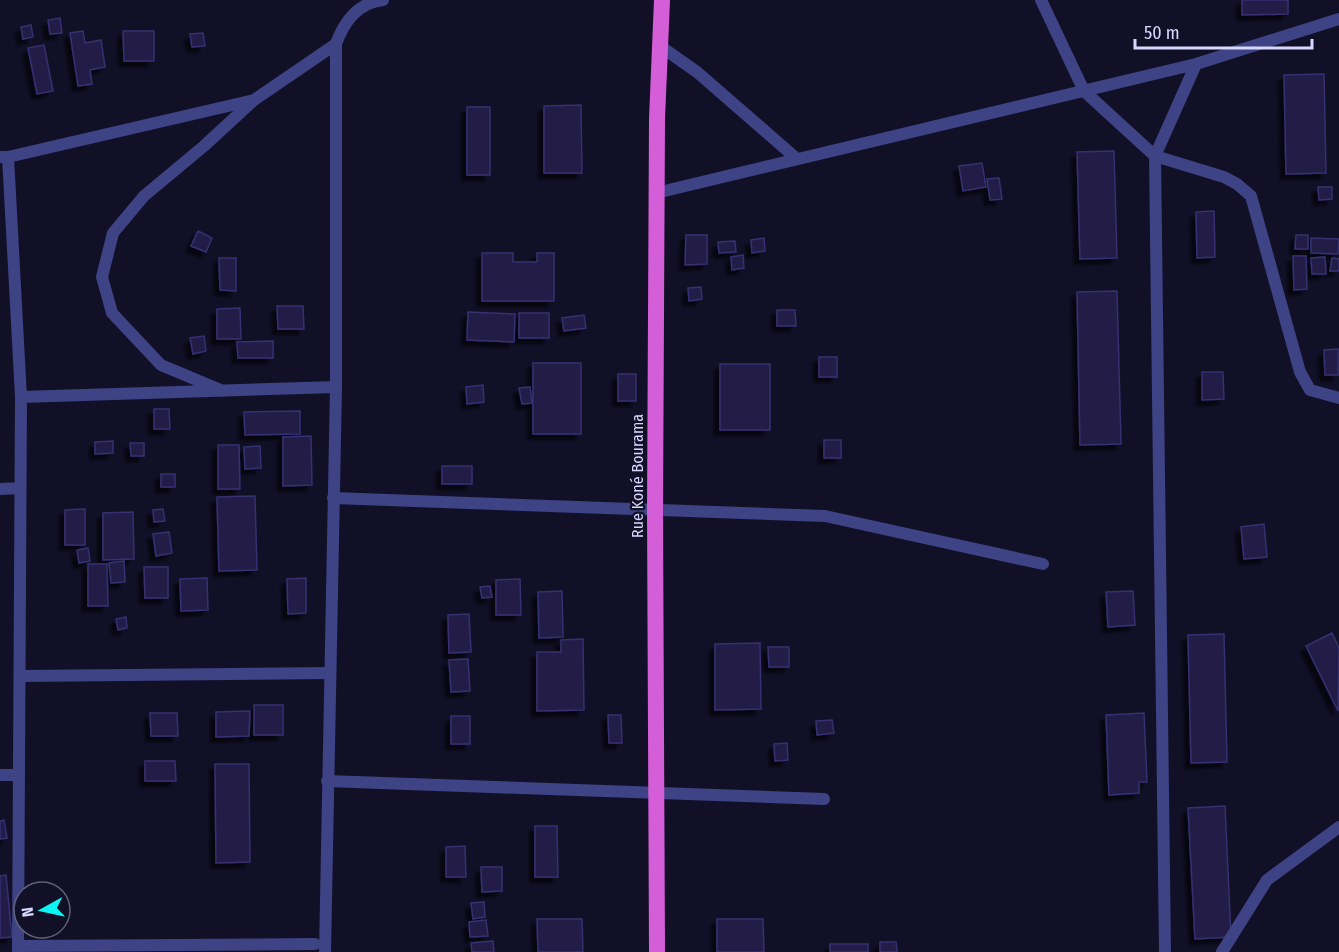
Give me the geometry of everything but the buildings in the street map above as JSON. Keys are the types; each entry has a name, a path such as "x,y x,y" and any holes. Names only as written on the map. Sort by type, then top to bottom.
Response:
{"highway":[{"name":"Rue Koné Bourama","path":"657,952 656,193 662,0"}],"street":[{"path":"254,100 4,157 21,397 18,949 320,948 327,780 336,387 336,44 345,22 353,13 366,4 382,0"},
{"path":"1041,0 1084,91 1155,156 1224,177 1251,196 1300,372 1310,390 1339,398"},
{"path":"656,193 1196,64 1339,20"},
{"path":"223,391 160,365 112,313 102,277 113,233 144,196 254,100 336,44"},
{"path":"660,46 697,72 797,159"},
{"path":"1165,952 1155,156 1196,64"},
{"path":"21,397 336,387"},
{"path":"0,489 20,488"},
{"path":"333,498 825,516 1043,564"},
{"path":"20,676 330,673"},
{"path":"0,775 19,775"},
{"path":"327,780 824,799"},
{"path":"1222,952 1268,880 1339,827"}]}
